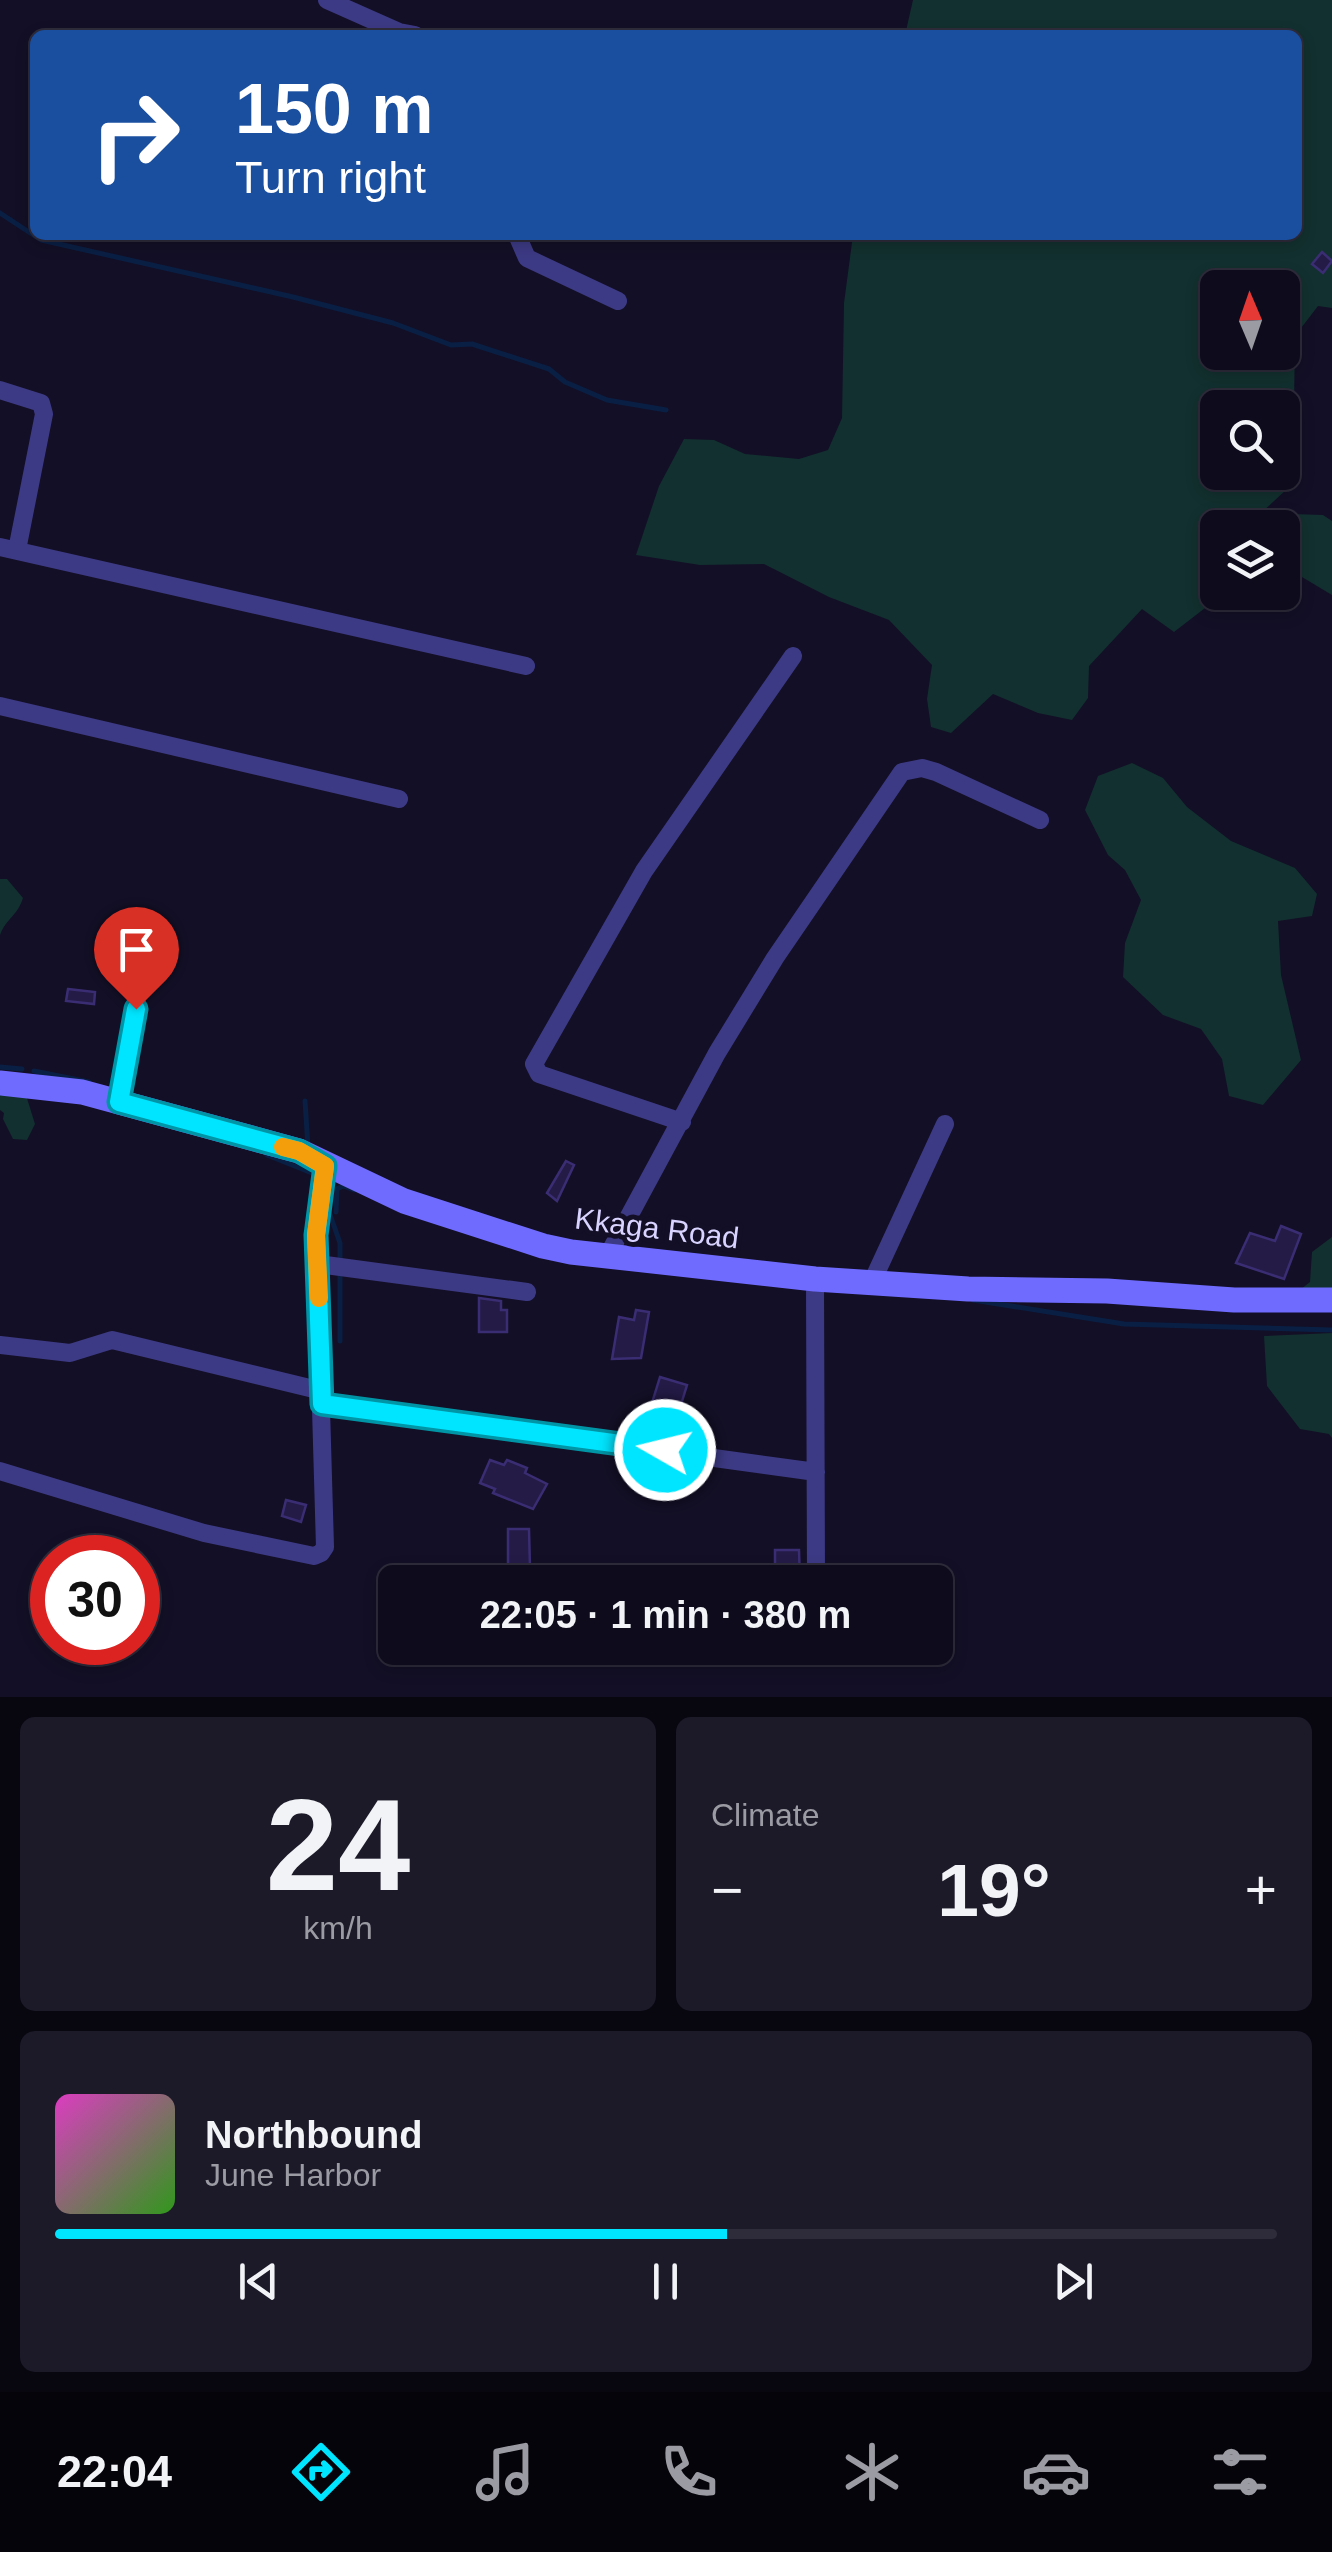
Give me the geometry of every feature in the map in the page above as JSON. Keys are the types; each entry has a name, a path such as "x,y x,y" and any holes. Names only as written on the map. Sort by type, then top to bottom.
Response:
{"street":[{"path":"327,0 394,30"},
{"path":"519,240 528,258 572,282 618,300"},
{"path":"0,390 42,403 44,414 9,549 526,666"},
{"path":"682,1122 539,1074 534,1064 644,871 793,656"},
{"path":"0,706 399,799"},
{"path":"607,1257 716,1053 775,958 902,772 912,768 936,772 1040,820"},
{"name":"Kkaga Road","path":"0,1083 46,1086 119,1102 299,1151 404,1202 543,1246 607,1257 815,1279 968,1289 1332,1300"},
{"path":"872,1282 946,1124"},
{"path":"0,1471 204,1533 314,1556 326,1547 316,1235 325,1166"},
{"path":"318,1264 527,1292"},
{"path":"815,1279 816,1565"},
{"path":"0,1345 70,1353 112,1340 322,1397 816,1472"}],"lane":[{"path":"119,1102 136,1009 143,996"}],"green space":[{"path":"913,0 1332,0 1332,308 1318,306 1300,329 1300,270 1200,270 1200,370 1295,370 1294,390 1200,390 1200,490 1286,490 1264,510 1200,510 1203,610 1174,632 1142,609 1089,666 1088,698 1072,720 1038,713 993,694 951,733 931,727 927,699 932,665 889,620 829,597 764,564 700,565 636,555 659,486 684,439 714,440 745,454 799,459 828,450 842,418 844,303 852,240 1302,240 1302,30 906,30"},
{"path":"1300,514 1323,515 1332,521 1332,595 1302,577"},
{"path":"1132,763 1163,778 1187,807 1231,841 1295,868 1317,894 1312,916 1278,921 1281,975 1301,1060 1263,1105 1229,1096 1222,1059 1201,1029 1163,1015 1123,977 1125,943 1141,900 1125,870 1108,855 1085,810 1098,776"},
{"path":"0,879 7,879 23,898 0,935"},
{"path":"0,1078 26,1095 35,1124 27,1140 13,1139 3,1119"},
{"path":"1332,1237 1332,1302 1286,1301 1310,1282 1312,1252"},
{"path":"1332,1333 1332,1438 1329,1434 1300,1429 1267,1386 1264,1336"}],"building":[{"path":"1322,252 1332,261 1323,273 1312,264"},
{"path":"68,989 95,992 94,1004 66,1001"},
{"path":"566,1161 574,1165 557,1201 547,1193"},
{"path":"1281,1226 1301,1234 1284,1279 1236,1263 1250,1233 1275,1241"},
{"path":"479,1298 501,1301 501,1310 507,1310 507,1332 479,1332"},
{"path":"636,1310 649,1312 641,1358 612,1359 619,1317 634,1320"},
{"path":"660,1377 687,1385 675,1424 648,1416"},
{"path":"490,1460 504,1465 507,1460 527,1468 525,1473 547,1484 533,1509 493,1493 495,1489 480,1483"},
{"path":"286,1500 306,1505 301,1522 282,1516"},
{"path":"508,1529 529,1529 530,1565 508,1565"},
{"path":"775,1550 799,1550 799,1565 775,1565"}],"waterway":[{"path":"0,213 30,233"},
{"path":"41,240 293,297 393,323 451,345 472,344 549,369 565,382 607,400 666,410"},
{"path":"0,1067 22,1069"},
{"path":"34,1071 89,1082"},
{"path":"305,1101 308,1147"},
{"path":"267,1155 317,1175"},
{"path":"336,1212 337,1189 343,1186 354,1190"},
{"path":"327,1206 340,1243 340,1263"},
{"path":"340,1274 340,1341"},
{"path":"973,1300 1124,1324 1332,1330"}],"slow traffic":[{"path":"283,1147 325,1166 316,1235 319,1298"}],"route":[{"path":"136,1009 119,1102 299,1151 325,1166 316,1235 322,1404 665,1450"}]}
